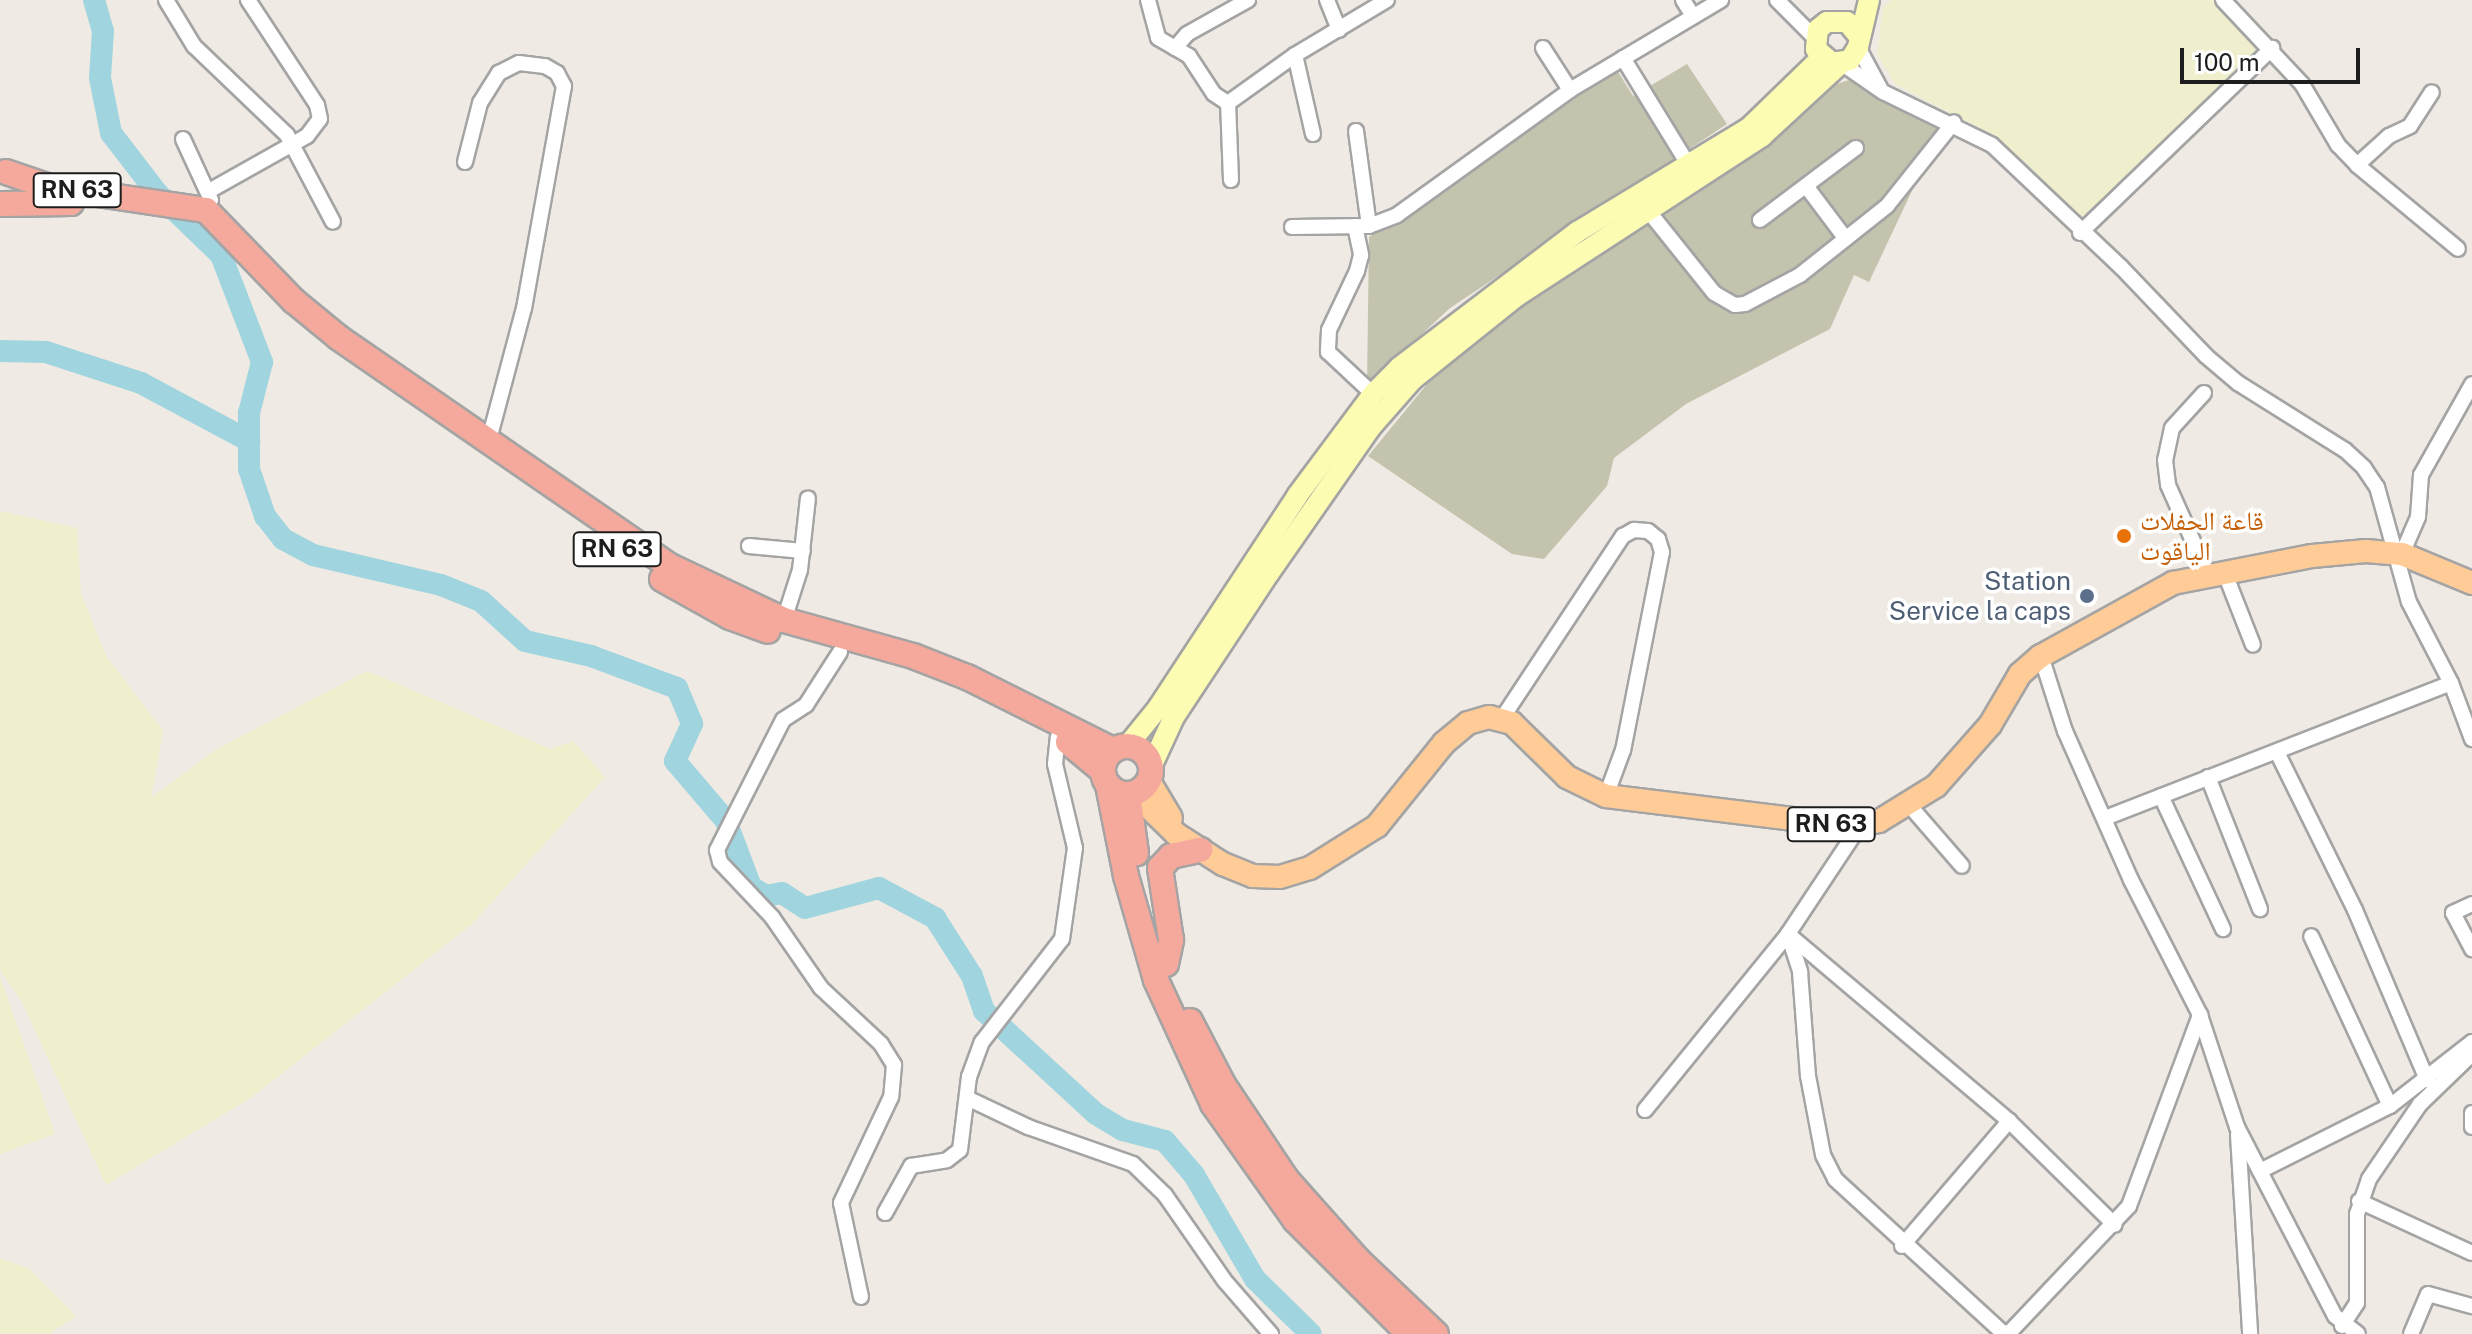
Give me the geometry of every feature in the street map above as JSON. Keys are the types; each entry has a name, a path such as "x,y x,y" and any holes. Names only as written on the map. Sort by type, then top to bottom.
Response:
{"highway":[{"name":"RN 63","path":"3,168 50,187 149,205"},
{"path":"2,206 9,189 3,168"},
{"name":"RN 63","path":"2,206 47,201 203,207 307,312 668,565 784,620"},
{"name":"RN 63","path":"203,207 216,233 290,315 329,349 640,565 730,617 962,691 1127,773"},
{"path":"784,620 942,666 1127,773"},
{"path":"1127,773 1138,863 1166,964 1209,1059 1255,1136 1321,1222 1436,1334"},
{"path":"1127,773 1126,876 1151,965 1213,1104 1295,1220 1409,1334"},
{"path":"1166,964 1171,940 1160,868 1171,856 1194,846"}],"main road":[{"path":"1829,49 1838,0"},
{"path":"1858,41 1869,0"},
{"path":"1127,773 1174,717 1374,403 1469,330 1646,208 1754,142 1847,22 1858,41"},
{"path":"1127,773 1374,403 1427,342 1506,281 1749,128 1829,49 1858,41"},
{"name":"RN 63","path":"1127,773 1194,846 1253,876 1280,877 1310,868 1377,826 1444,743 1468,723 1489,717 1522,731 1567,777 1606,796 1762,819 1861,824 1910,806 1963,760 2020,674 2041,656 2130,604 2173,583 2338,553 2400,554 2472,583"}],"street":[{"path":"166,0 194,46 293,144 333,222"},
{"path":"183,139 203,207 313,132 320,112 248,0"},
{"path":"1148,0 1158,38 1189,56 1214,94 1228,103"},
{"path":"1175,48 1187,34 1248,0"},
{"path":"1327,0 1339,30"},
{"path":"1228,103 1295,55 1387,0"},
{"path":"1683,0 1693,16"},
{"path":"1292,227 1362,226 1397,215 1570,90 1721,0"},
{"path":"1777,0 1829,49 1883,92 1954,122 2022,170 2080,233 2238,383 2345,450 2364,468 2377,487 2400,554 2409,602 2451,683 2472,739"},
{"path":"2227,2 2272,48 2357,165 2458,249"},
{"path":"1858,41 1883,92"},
{"path":"1543,48 1570,90"},
{"path":"2080,233 2272,48"},
{"path":"1295,55 1313,134"},
{"path":"1623,58 1688,164"},
{"path":"465,162 477,110 499,73 519,63 545,66 557,73 564,86 524,308 489,440"},
{"path":"2357,165 2389,136 2410,126 2432,92"},
{"path":"1228,103 1231,180"},
{"path":"1646,208 1714,293 1735,305 1761,300 1887,206 1954,122"},
{"path":"1356,131 1361,255 1329,330 1328,352 1374,403"},
{"path":"1760,220 1856,148"},
{"path":"1806,186 1846,239"},
{"path":"2400,554 2418,517 2421,475 2472,384"},
{"path":"2204,393 2172,428 2165,460 2168,485 2253,645"},
{"path":"784,620 803,551 808,498"},
{"path":"1501,720 1623,536 1634,530 1648,531 1658,539 1662,552 1623,750 1606,796"},
{"path":"749,546 803,551"},
{"path":"840,652 806,705 783,720 717,850 720,862 772,917 821,988 881,1044 894,1065 894,1090 841,1203 861,1297"},
{"path":"2041,656 2065,731 2200,1015 2237,1127 2342,1326 2358,1334"},
{"path":"2105,818 2451,683"},
{"path":"885,1213 911,1166 958,1153 967,1098 982,1042 1058,947 1072,888 1074,835 1055,764 1058,737"},
{"path":"2277,752 2355,910 2427,1080"},
{"path":"2208,777 2260,909"},
{"path":"2161,796 2223,929"},
{"path":"1910,806 1962,866"},
{"path":"1645,1110 1788,934 1861,824"},
{"path":"2472,904 2453,913 2472,949"},
{"path":"1788,934 1800,972 1808,1076 1823,1155 1835,1179 1902,1246 2006,1333 2115,1225 2137,1188 2200,1015"},
{"path":"1788,934 2009,1121 2115,1225"},
{"path":"2311,936 2390,1106"},
{"path":"2260,1171 2390,1106 2472,1042"},
{"path":"2342,1326 2358,1290 2359,1201 2420,1104 2469,1062"},
{"path":"967,1098 1028,1127 1133,1164 1165,1195 1224,1280 1271,1334"},
{"path":"2472,1113 2472,1127"},
{"path":"1902,1246 2009,1121"},
{"path":"2237,1127 2250,1334"},
{"path":"2359,1201 2472,1253"},
{"path":"2411,1334 2428,1294 2472,1306"}],"shaded area":[{"path":"1891,0 2234,0 2268,50 2086,221 1991,134 1895,84 1877,54 1883,7"},
{"path":"1687,64 1727,124 1450,308 1367,385 1369,237 1617,70 1633,96"},
{"path":"1849,80 1943,125 1869,282 1854,275 1830,329 1686,404 1614,458 1607,486 1544,559 1512,554 1368,456 1432,378 1514,310 1762,147 1827,87"},
{"path":"0,511 77,528 81,594 106,656 163,731 151,798 217,749 367,671 551,749 573,741 605,777 472,924 252,1097 106,1185 22,1002 0,970"},
{"path":"0,976 55,1134 0,1154"},
{"path":"0,1258 29,1269 76,1316 49,1334 0,1334"}],"waterway":[{"path":"94,0 103,31 100,78 111,133 157,193 221,255 262,362 249,413 249,469 265,516 283,539 313,555 441,585 481,601 525,641 591,656 677,688 692,724 675,761 726,821 751,887 766,896 782,893 805,908 879,888 935,918 972,976 984,1011 1096,1114 1123,1130 1165,1141 1194,1175 1255,1279 1311,1334"},
{"path":"0,351 46,352 141,383 249,441"}],"place":[{"name":"قاعة الحفلات الياقوت","path":"2124,536"},
{"name":"Station Service la caps","path":"2087,596"}]}
